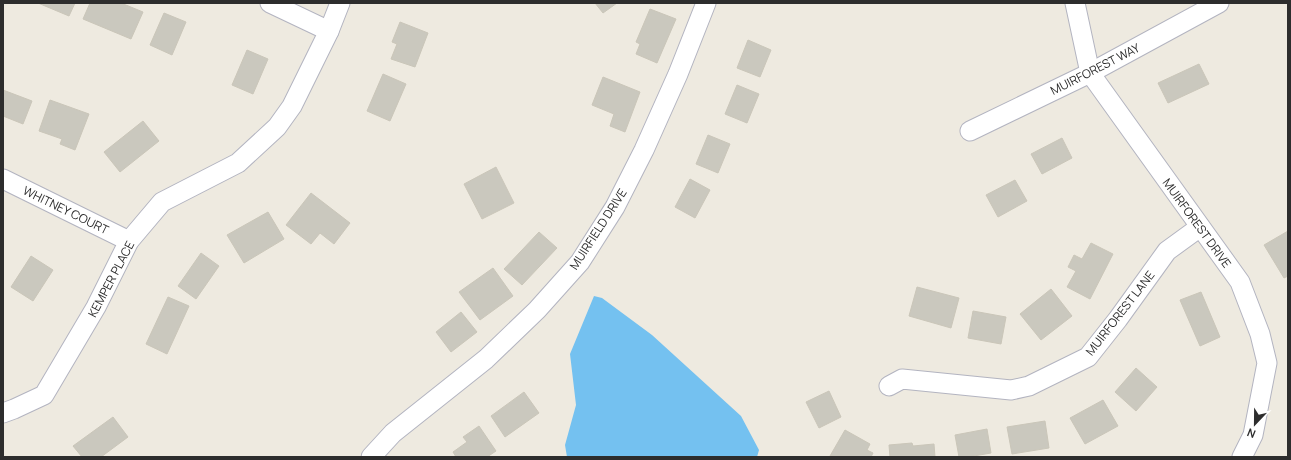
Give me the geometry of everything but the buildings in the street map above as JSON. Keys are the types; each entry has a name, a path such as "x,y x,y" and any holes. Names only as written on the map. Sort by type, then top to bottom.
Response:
{"street":[{"path":"270,3 329,31"},
{"name":"KEMPER PLACE","path":"3,412 14,409 44,395 96,307 129,242 162,202 238,163 278,127 292,106 329,31 340,3"},
{"name":"MUIRFIELD DRIVE","path":"371,457 394,433 486,359 537,310 580,262 615,207 644,150 678,74 706,3"},
{"name":"MUIRFOREST DRIVE","path":"1075,3 1090,73 1240,282 1260,334 1267,363 1253,435 1242,457"},
{"name":"MUIRFOREST WAY","path":"970,131 1090,73 1219,3"},
{"name":"WHITNEY COURT","path":"3,179 129,242"},
{"name":"MUIRFOREST LANE","path":"888,386 902,379 1011,390 1029,386 1088,356 1118,319 1167,252 1200,227"}],"water":[{"path":"594,296 602,298 652,335 741,416 759,450 757,457 567,457 565,445 576,405 570,354"}]}
